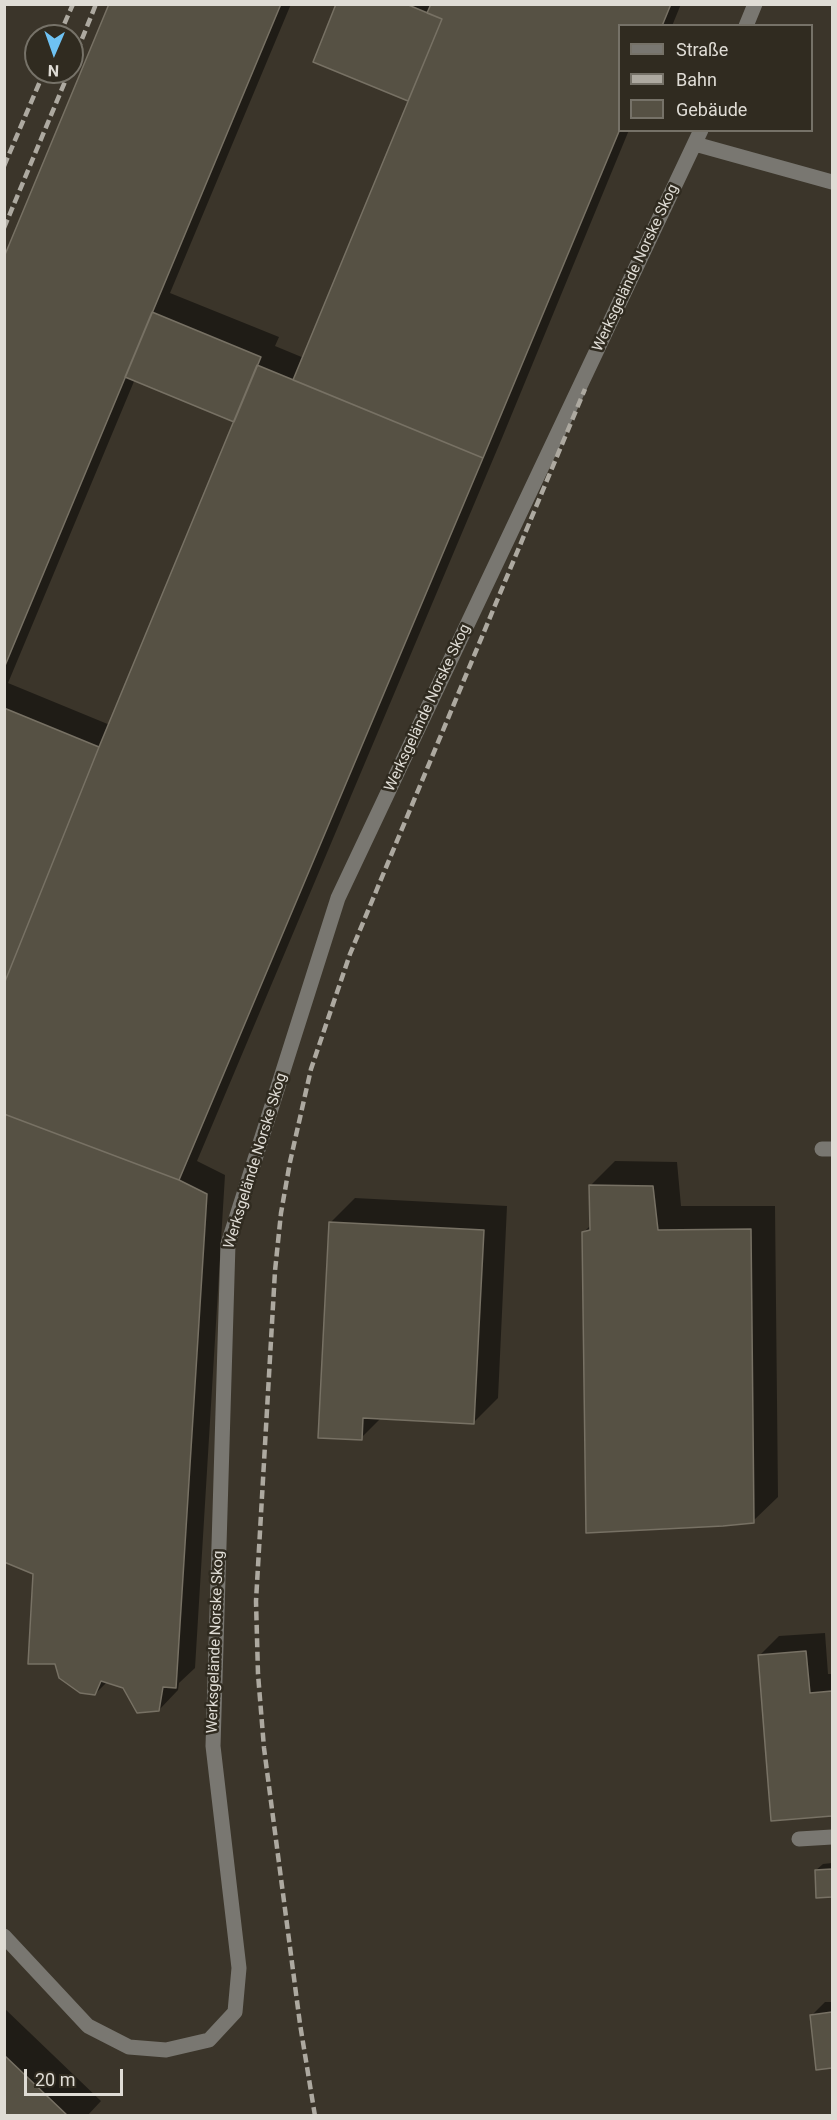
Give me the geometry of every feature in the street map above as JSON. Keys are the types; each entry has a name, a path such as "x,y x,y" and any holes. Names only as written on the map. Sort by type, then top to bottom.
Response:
{"street":[{"path":"747,24 754,4"},
{"name":"Werksgelände Norske Skog","path":"4,1936 88,2026 129,2047 166,2050 209,2040 235,2012 239,1968 213,1746 228,1244 338,898 698,137 832,182"},
{"path":"799,1839 832,1837"}],"building":[{"path":"109,4 281,4 4,668 4,257 76,84 84,84 84,64"},
{"path":"336,4 406,4 442,19 408,101 313,62"},
{"path":"431,4 671,4 663,24 618,24 619,132 483,458 293,380 442,19 427,13"},
{"path":"152,312 261,357 234,422 125,377"},
{"path":"257,365 483,458 179,1180 4,1114 4,984"},
{"path":"4,708 99,747 4,984"},
{"path":"4,1114 179,1180 207,1194 176,1688 163,1687 159,1711 137,1713 123,1688 101,1681 95,1695 80,1693 59,1678 55,1664 28,1664 33,1574 4,1562"},
{"path":"589,1185 653,1186 658,1230 751,1229 754,1523 586,1533 582,1232 590,1230"},
{"path":"329,1222 484,1230 474,1424 363,1418 362,1440 318,1438"},
{"path":"806,1651 810,1693 832,1691 832,1816 771,1821 758,1655"},
{"path":"832,1869 832,1897 816,1898 815,1870"},
{"path":"832,2012 832,2068 816,2070 810,2015"},
{"path":"4,2055 68,2116 4,2116"}],"railway":[{"path":"64,24 73,4"},
{"path":"84,34 96,4"},
{"path":"4,166 39,84"},
{"path":"4,228 64,84"},
{"path":"315,2116 300,2024 264,1748 258,1674 256,1601 275,1271 281,1213 311,1069 350,954 585,389"}]}
